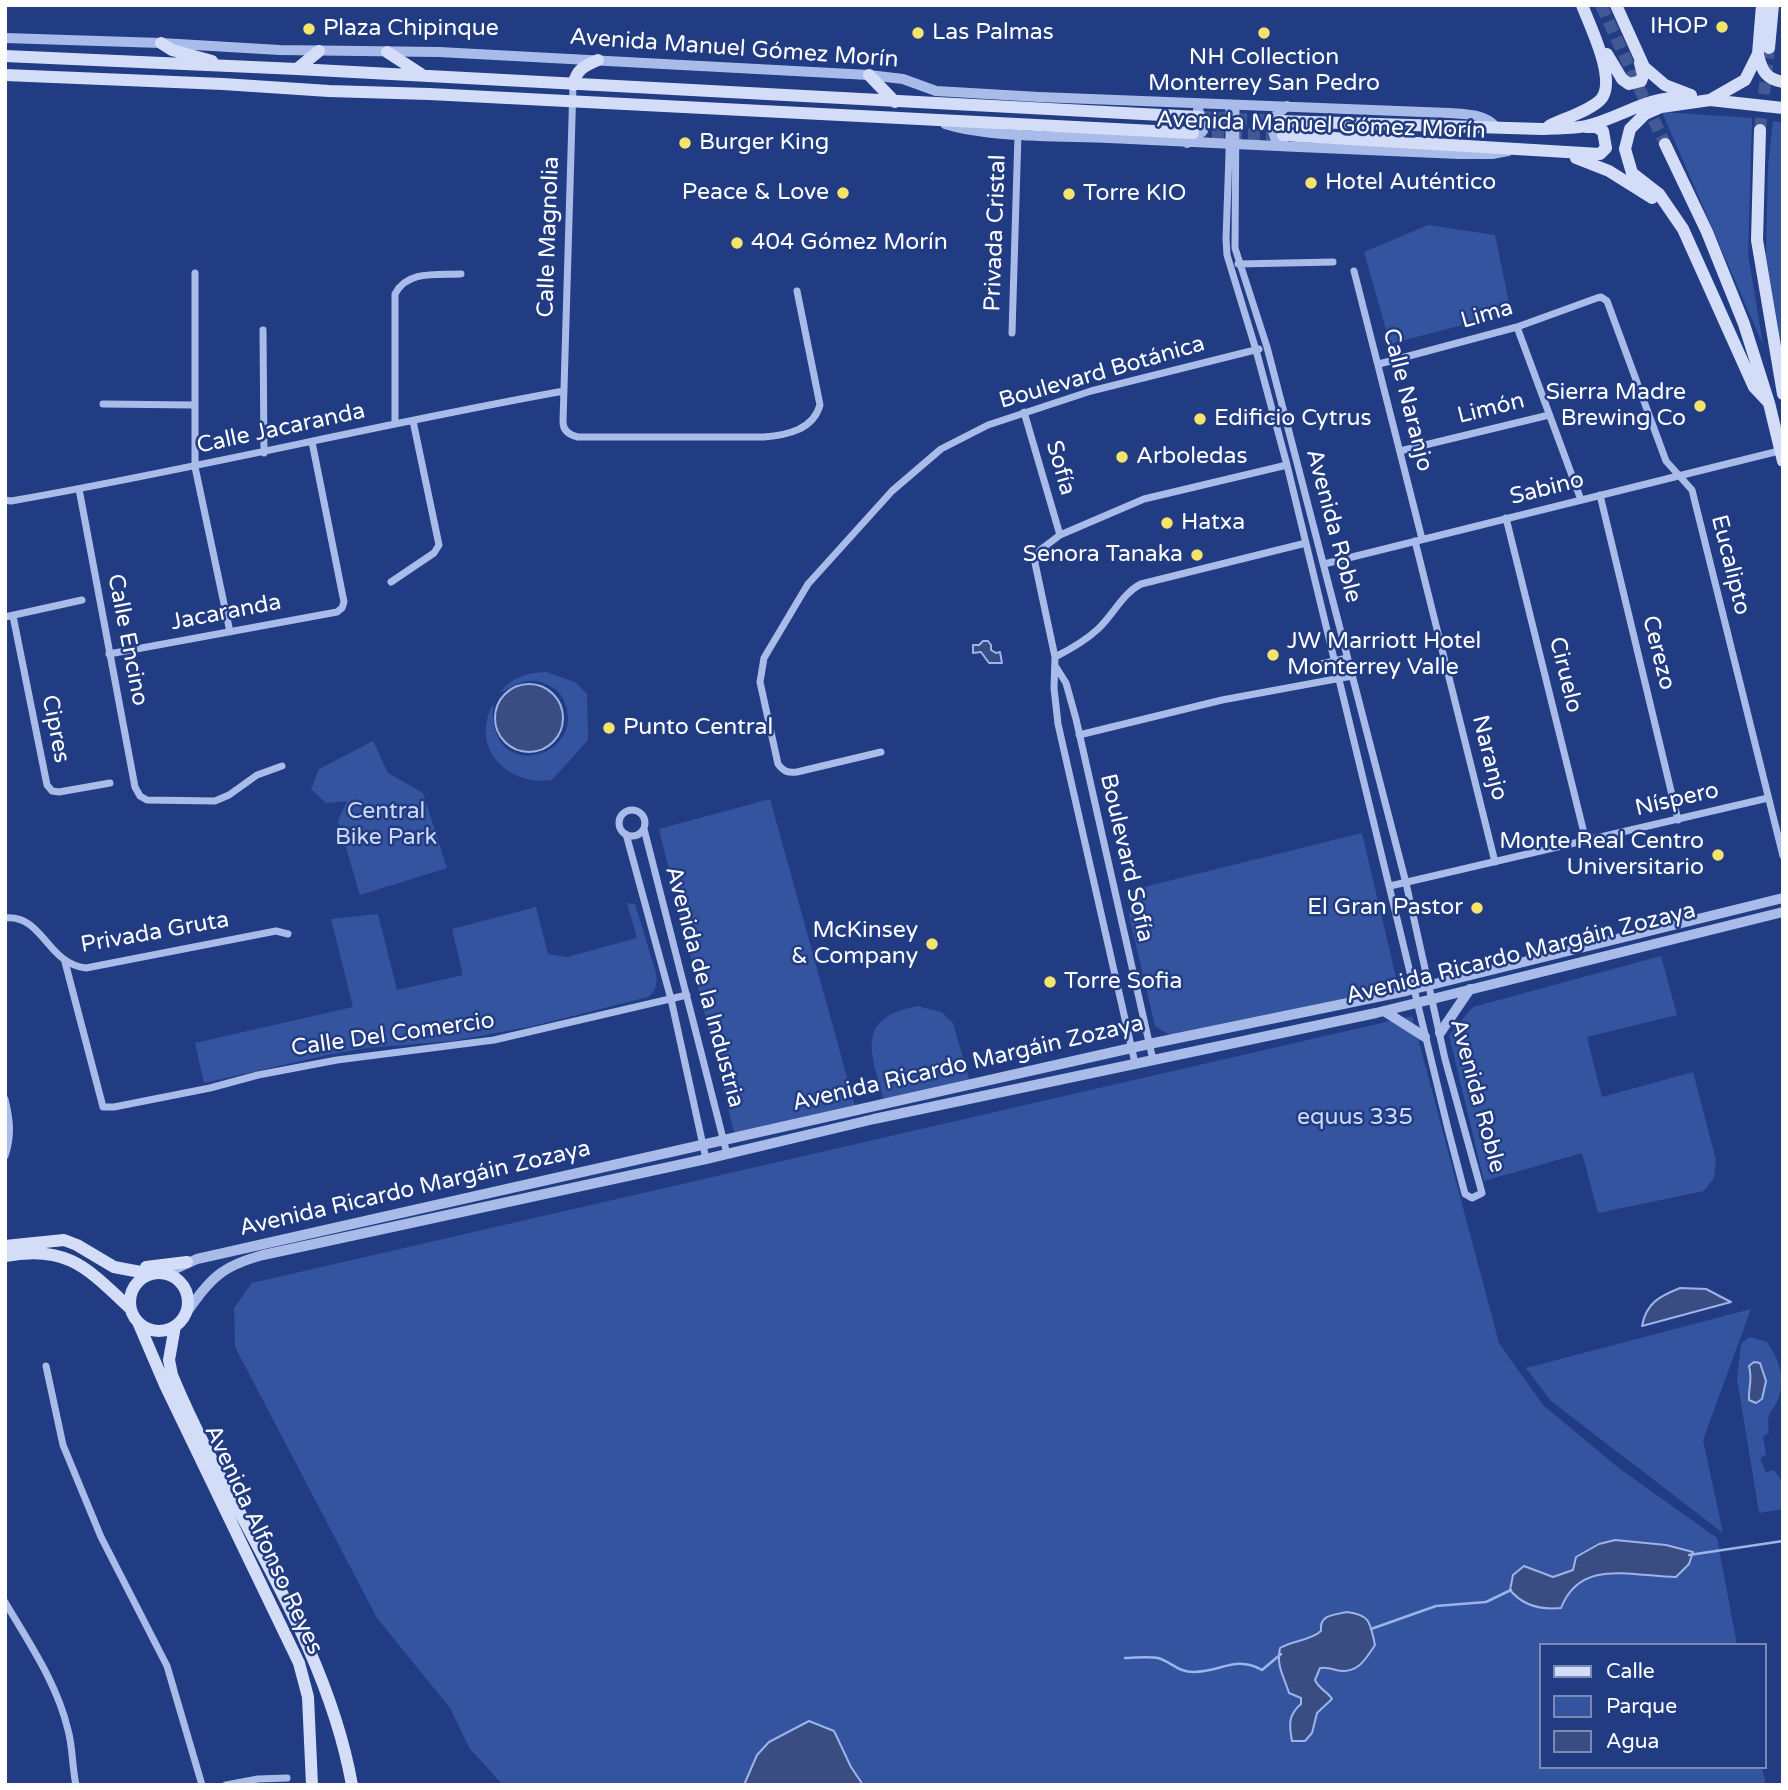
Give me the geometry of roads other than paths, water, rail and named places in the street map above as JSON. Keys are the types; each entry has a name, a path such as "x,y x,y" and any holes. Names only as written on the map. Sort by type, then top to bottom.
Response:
{"main road":[{"path":"1616,5 1644,67 1657,80 1705,99"},
{"path":"1762,5 1763,51 1745,80 1705,99 1653,110 1638,118 1627,135 1626,157 1632,173 1659,194 1688,237 1754,387 1769,403"},
{"path":"1773,5 1761,68 1768,77 1783,82"},
{"path":"1584,10 1614,68 1629,84 1638,83 1643,78 1636,50"},
{"path":"1542,129 1594,104 1603,94 1605,66 1584,10"},
{"path":"160,43 218,66"},
{"path":"297,68 319,51"},
{"path":"387,52 424,75"},
{"name":"Avenida Manuel Gómez Morín","path":"5,56 297,68 1199,117"},
{"path":"573,85 578,71 598,60"},
{"name":"Avenida Manuel Gómez Morín","path":"5,75 932,119 1190,138"},
{"path":"869,75 895,102"},
{"name":"Avenida Manuel Gómez Morín","path":"1278,121 1542,129 1586,127 1659,99 1705,99 1783,108"},
{"path":"1555,152 1596,155 1603,152 1606,142 1603,131 1596,127 1586,127"},
{"path":"1760,130 1758,240 1783,394"},
{"name":"Avenida Manuel Gómez Morín","path":"1284,140 1517,148 1555,152"},
{"path":"1665,144 1707,232 1744,324 1769,403 1781,456"},
{"path":"1555,152 1609,171 1670,209"},
{"path":"5,1245 64,1240 114,1267 174,1278 187,1294 187,1305 180,1321 158,1331 149,1329 138,1322 131,1309 90,1272 59,1255 37,1252 5,1256"},
{"path":"129,1271 187,1262"},
{"path":"131,1309 132,1292 136,1284 157,1274"},
{"name":"Avenida Alfonso Reyes","path":"180,1321 169,1360 172,1375 304,1637 335,1715 352,1785"},
{"name":"Avenida Alfonso Reyes","path":"138,1322 160,1374 299,1663 308,1697 312,1785"}],"street":[{"name":"Avenida Manuel Gómez Morín","path":"5,38 319,51 439,52 869,75 903,79 936,91 1457,113 1482,117 1496,127"},
{"name":"Calle Magnolia","path":"573,85 563,427 568,434 578,437 764,437 788,433 807,425 818,413 820,405 797,291"},
{"path":"1187,103 1199,111 1203,127 1200,135 1190,138"},
{"name":"Avenida Roble","path":"1233,105 1234,228 1238,264 1267,347 1406,883 1440,1033 1482,1193 1477,1197 1466,1195 1448,1129 1287,466 1226,248 1233,145"},
{"path":"1284,140 1275,138 1271,124 1275,116 1287,106"},
{"name":"Avenida Manuel Gómez Morín","path":"932,119 962,128 1018,134 1190,138 1233,145 1284,140"},
{"name":"Privada Cristal","path":"1012,332 1018,134"},
{"path":"1238,264 1333,262"},
{"name":"Calle Naranjo","path":"1354,271 1401,451 1419,540"},
{"path":"195,273 195,467 230,632"},
{"path":"395,425 395,294 399,286 411,277 461,274"},
{"name":"Lima","path":"1379,364 1517,327 1597,298 1604,298"},
{"name":"Eucalipto","path":"1604,298 1609,304 1666,461 1693,493 1783,856"},
{"path":"1517,327 1581,500"},
{"path":"263,330 264,453"},
{"name":"Boulevard Botánica","path":"881,751 797,772 788,773 782,770 778,765 760,682 764,658 808,584 891,491 941,449 976,430 1024,412 1119,384 1267,347"},
{"name":"Calle Jacaranda","path":"5,500 195,467 564,391"},
{"path":"103,404 193,405"},
{"name":"Sofía","path":"1024,412 1060,535"},
{"name":"Limón","path":"1401,451 1549,415"},
{"path":"391,582 434,553 439,545 413,421"},
{"name":"Jacaranda","path":"109,654 337,612 342,608 344,602 312,442"},
{"name":"Sabino","path":"1324,564 1678,476 1781,456"},
{"path":"1060,535 1144,499 1287,466"},
{"name":"Calle Encino","path":"79,489 109,654 139,796 159,802 215,801 229,795 257,775 282,766"},
{"name":"Cerezo","path":"1600,495 1678,820"},
{"name":"Ciruelo","path":"1506,519 1586,841"},
{"name":"Boulevard Sofía","path":"1060,535 1040,550 1035,563 1055,657 1054,688 1058,724 1135,1063"},
{"name":"Naranjo","path":"1419,540 1495,862"},
{"path":"1055,657 1098,630 1130,591 1141,584 1306,543"},
{"path":"9,616 82,600"},
{"name":"Cipres","path":"9,616 47,785 52,791 59,792 110,783"},
{"path":"1321,664 1347,658"},
{"name":"Boulevard Sofía","path":"1056,667 1066,683 1079,735 1153,1059"},
{"path":"1079,735 1222,700 1352,676"},
{"name":"Níspero","path":"1390,886 1768,799"},
{"path":"629,810 639,811 645,819 644,830 636,836 626,834 620,826 621,815 629,810"},
{"name":"Avenida de la Industria","path":"644,830 727,1154"},
{"name":"Avenida de la Industria","path":"626,834 671,999 706,1159"},
{"name":"Avenida Ricardo Margáin Zozaya","path":"157,1274 187,1262 703,1144 1149,1044 1414,989 1783,898"},
{"name":"Avenida Ricardo Margáin Zozaya","path":"180,1321 218,1273 244,1260 706,1159 874,1119 1384,1011 1783,912"},
{"name":"Privada Gruta","path":"5,918 23,919 65,962 74,967 86,968 276,931 288,934"},
{"name":"Calle Del Comercio","path":"65,962 103,1107 114,1107 337,1060 494,1041 687,995"},
{"path":"1440,1033 1470,989"},
{"path":"1384,1011 1425,1037"},
{"path":"5,1099 11,1123 5,1156"},
{"path":"1448,1129 1463,1124"},
{"path":"46,1366 63,1445 101,1537 167,1666 202,1785"},
{"path":"5,1602 59,1699 69,1732 76,1785"},
{"path":"226,1785 258,1779 288,1778"}],"water":[{"path":"988,641 991,650 1000,652 1002,663 989,663 981,652 973,653 973,645 979,645"},
{"path":"522,684 536,684 548,689 558,699 563,718 558,737 548,747 536,752 522,752 510,747 500,737 495,725 495,711 500,699 510,689"},
{"path":"1680,1288 1706,1289 1731,1302 1642,1326 1647,1311 1655,1301"},
{"path":"1754,1362 1760,1363 1766,1381 1762,1399 1756,1403 1749,1400 1749,1366"},
{"path":"1615,1540 1666,1545 1693,1552 1689,1564 1676,1577 1626,1573 1595,1576 1570,1592 1561,1608 1533,1606 1510,1590 1513,1575 1524,1566 1553,1577 1573,1570 1576,1557 1599,1544"},
{"path":"1347,1612 1361,1615 1368,1621 1375,1645 1364,1661 1355,1668 1343,1671 1320,1668 1315,1680 1332,1699 1317,1713 1312,1733 1305,1741 1292,1741 1290,1721 1301,1704 1301,1698 1289,1693 1280,1666 1280,1648 1317,1634 1321,1631 1325,1618"},
{"path":"809,1721 834,1731 863,1785 744,1785 757,1755 769,1742"}],"waterway":[{"path":"1689,1555 1783,1541"},
{"path":"1371,1629 1436,1606 1486,1602 1511,1590"},
{"path":"1125,1658 1158,1658 1183,1670 1194,1672 1236,1664 1262,1670 1281,1654"}],"tunnel":[{"path":"1601,5 1665,144"},
{"path":"1760,130 1769,48"},
{"path":"1199,117 1278,121"},
{"path":"1194,133 1283,135"}],"place":[{"name":"IHOP","path":"1722,27"},
{"name":"Plaza Chipinque","path":"309,29"},
{"name":"Las Palmas","path":"918,33"},
{"name":"NH Collection Monterrey San Pedro","path":"1264,33"},
{"name":"Burger King","path":"685,143"},
{"name":"Hotel Auténtico","path":"1311,183"},
{"name":"Peace & Love","path":"843,193"},
{"name":"Torre KIO","path":"1069,194"},
{"name":"404 Gómez Morín","path":"737,243"},
{"name":"Sierra Madre Brewing Co","path":"1700,406"},
{"name":"Edificio Cytrus","path":"1200,419"},
{"name":"Arboledas","path":"1122,457"},
{"name":"Hatxa","path":"1167,523"},
{"name":"Senora Tanaka","path":"1197,555"},
{"name":"JW Marriott Hotel Monterrey Valle","path":"1273,655"},
{"name":"Punto Central","path":"609,728"},
{"name":"Monte Real Centro Universitario","path":"1718,855"},
{"name":"El Gran Pastor","path":"1477,908"},
{"name":"McKinsey & Company","path":"932,944"},
{"name":"Torre Sofia","path":"1050,982"}],"park label":[{"name":"Central Bike Park","path":"386,825"},
{"name":"equus 335","path":"1355,1118"}]}
